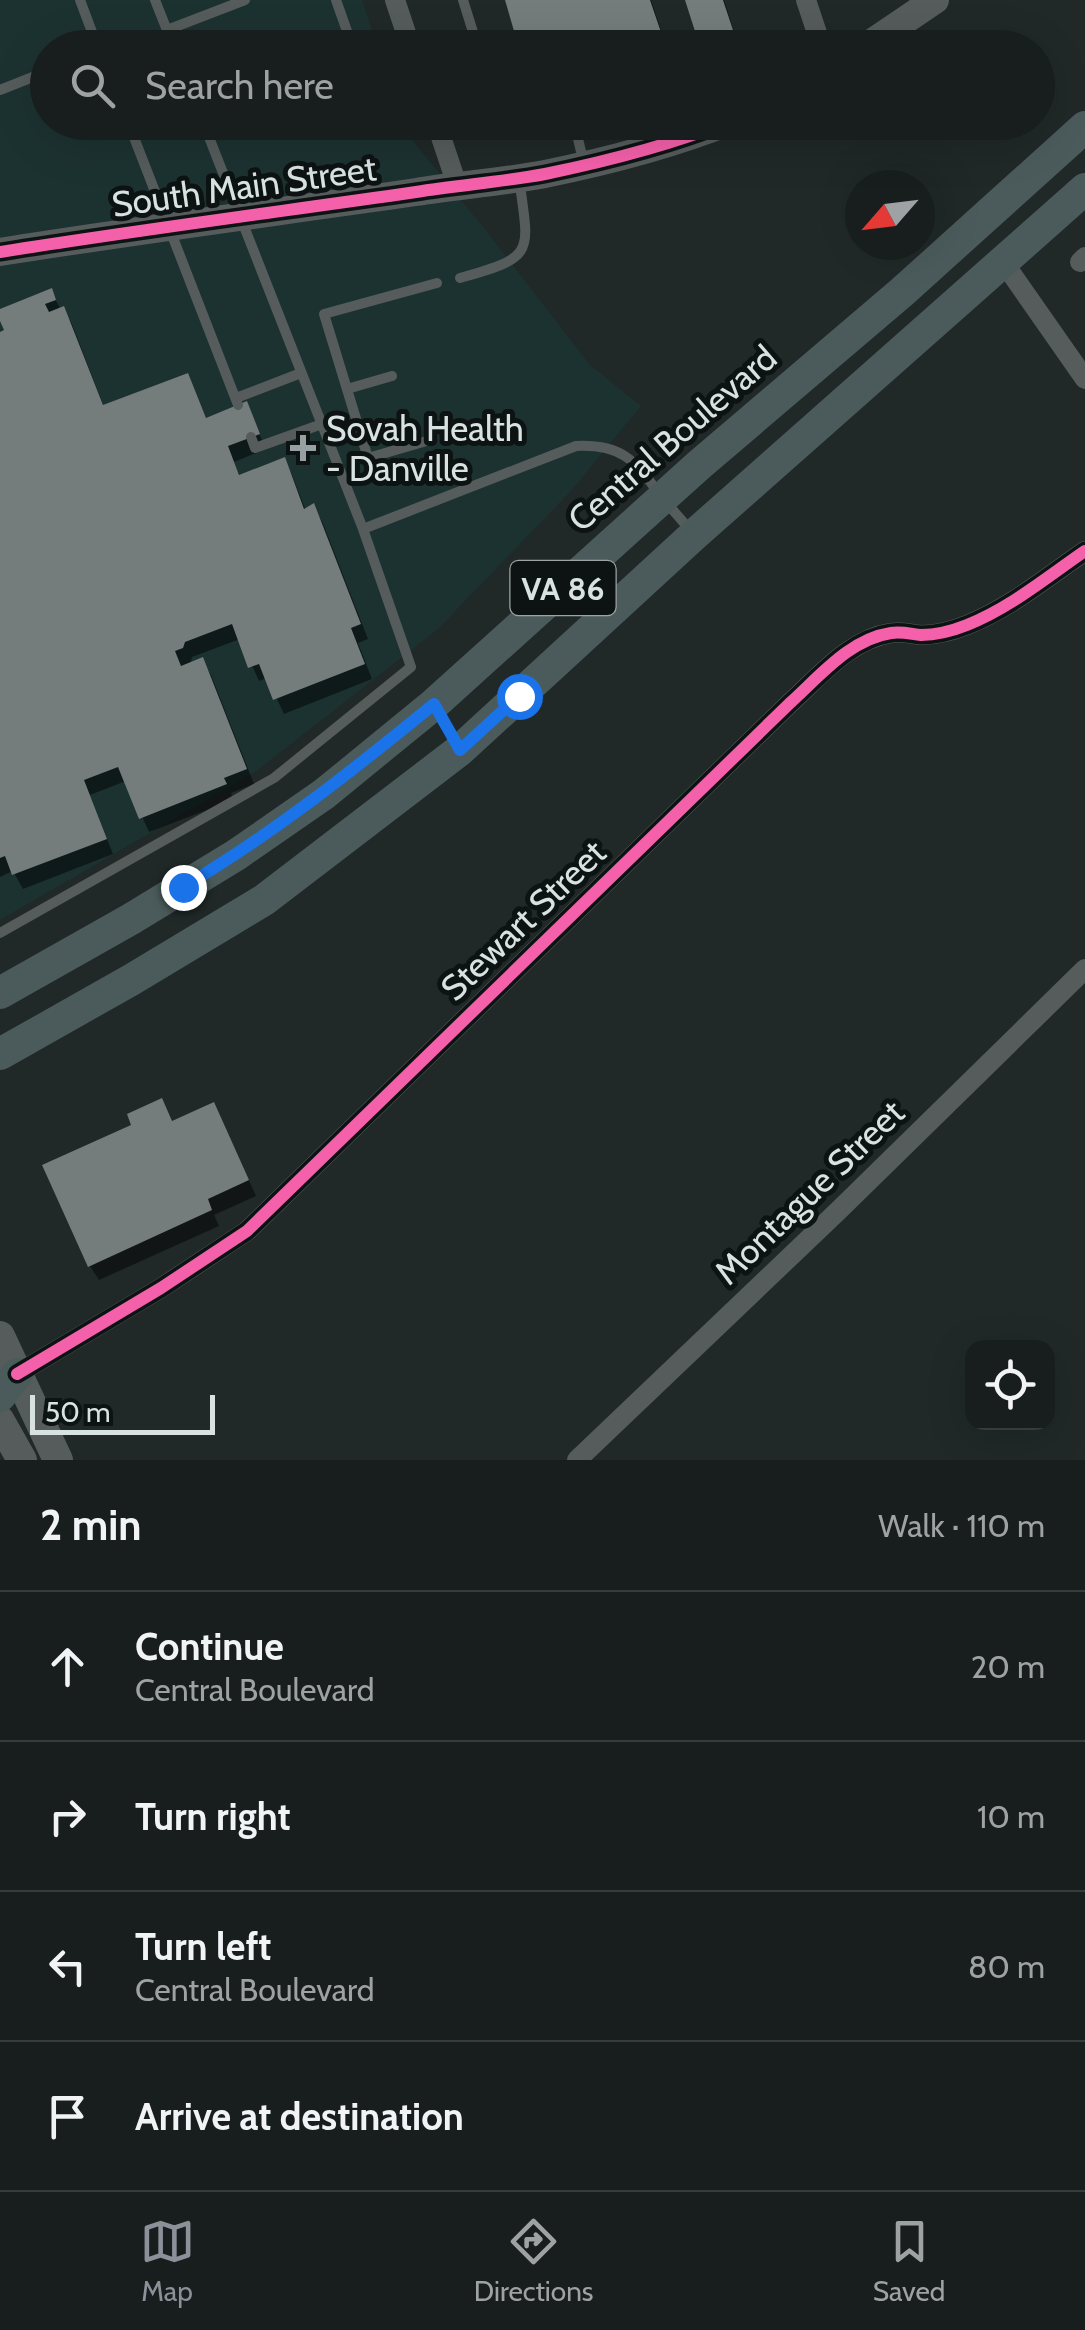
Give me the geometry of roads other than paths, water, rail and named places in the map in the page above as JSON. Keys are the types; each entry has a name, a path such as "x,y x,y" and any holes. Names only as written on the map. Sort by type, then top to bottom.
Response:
{"main road":[{"name":"Central Boulevard","path":"0,993 236,856 324,794 434,704 1085,127"},
{"name":"VA 86","path":"0,1054 264,900 460,750 694,535 1085,190"},
{"path":"0,1336 6,1381 58,1460"},
{"path":"0,1420 22,1460"}],"street":[{"path":"395,0 406,30"},
{"path":"806,0 816,30"},
{"path":"891,30 935,0"},
{"path":"442,140 456,186"},
{"name":"South Main Street","path":"0,252 518,178 627,156 682,140"},
{"path":"1004,263 1085,379"},
{"name":"Stewart Street","path":"6,1381 162,1288 247,1230 790,703 855,645 896,632 946,633 972,624 1085,551"},
{"name":"Montague Street","path":"577,1460 1085,968"}],"lane":[{"path":"80,0 91,30"},
{"path":"156,0 167,30 246,0"},
{"path":"336,0 347,30"},
{"path":"463,0 472,30"},
{"path":"0,90 30,78"},
{"path":"135,140 237,402 301,373"},
{"path":"0,933 274,778 412,667 363,530 210,140"},
{"path":"578,140 584,165"},
{"path":"460,278 500,267 515,259 524,248 526,235 518,178"},
{"path":"430,440 368,458 324,314 437,284"},
{"path":"347,389 392,376"},
{"path":"251,437 255,448 322,424"},
{"path":"363,530 576,446 596,445 615,450 644,471 694,535"},
{"path":"434,704 460,750"}],"place":[{"name":"Sovah Health - Danville","path":"303,448"}]}
